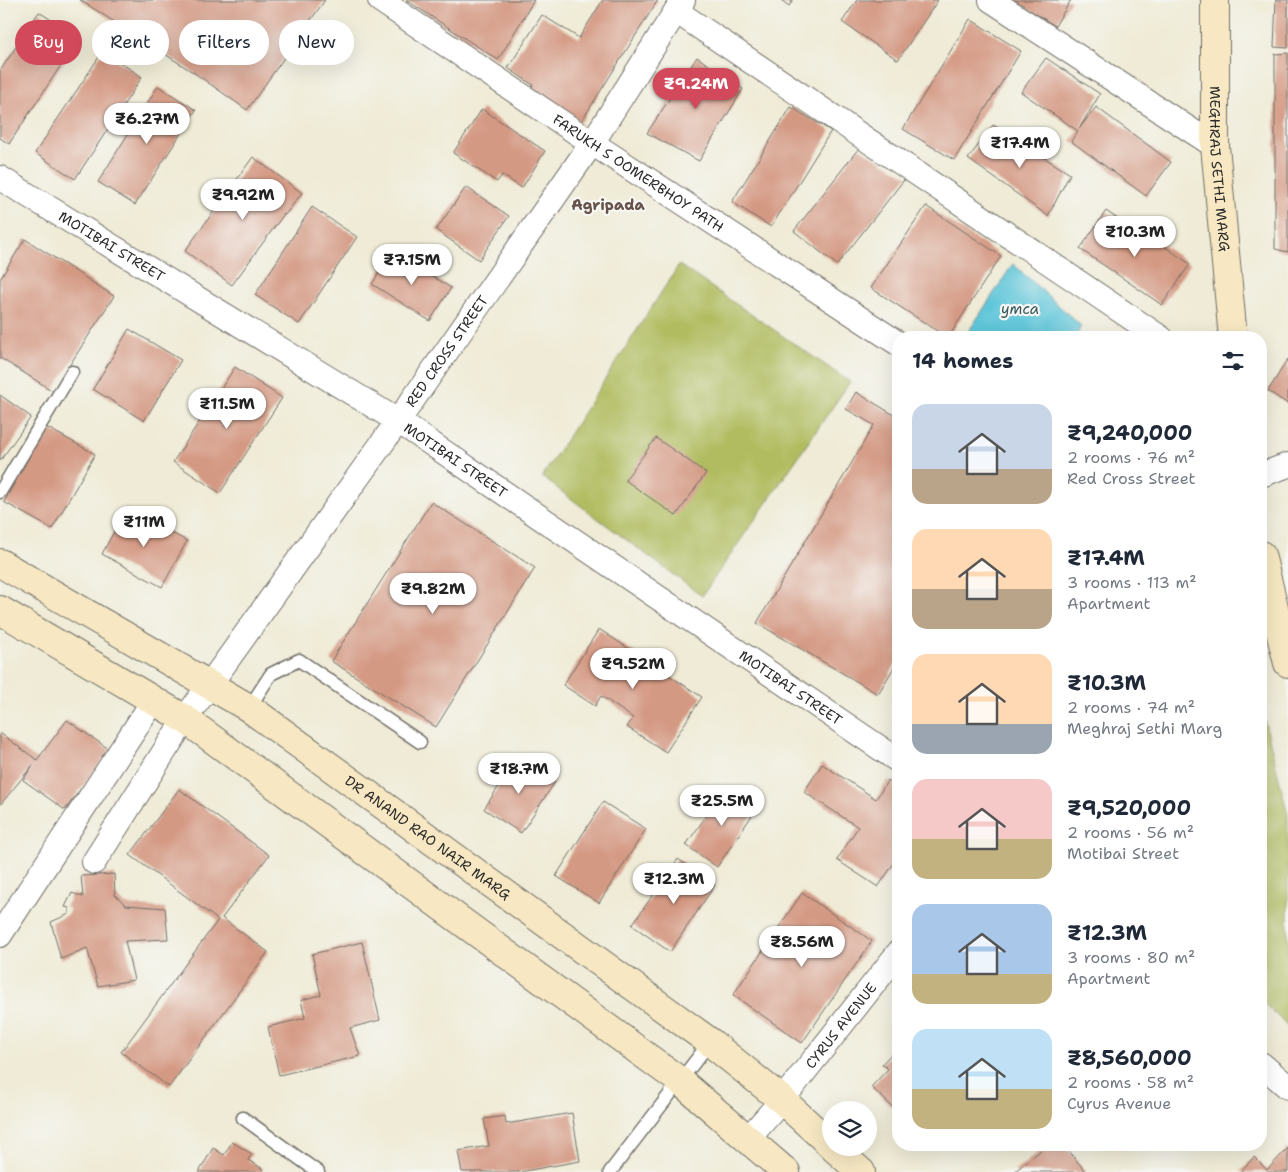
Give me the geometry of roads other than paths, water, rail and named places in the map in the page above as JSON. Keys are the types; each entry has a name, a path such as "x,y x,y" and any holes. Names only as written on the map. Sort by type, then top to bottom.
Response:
{"main road":[{"name":"MEGHRAJ SETHI MARG","path":"1215,0 1215,146 1232,331"},
{"name":"DR ANAND RAO NAIR MARG","path":"0,563 249,708 710,1042 782,1100 822,1137"},
{"path":"1267,579 1288,663"},
{"path":"1,613 185,719 680,1081 786,1172"},
{"path":"843,1156 861,1172"}],"street":[{"name":"FARUKH S OOMERBHOY PATH","path":"380,0 592,143 892,339"},
{"path":"991,0 1215,146"},
{"name":"RED CROSS STREET","path":"94,862 185,719 398,421 592,143 680,5"},
{"path":"680,5 1151,331"},
{"name":"MOTIBAI STREET","path":"0,178 398,421 892,756"},
{"path":"1267,472 1288,465"},
{"path":"0,935 154,700"},
{"name":"CYRUS AVENUE","path":"747,1140 782,1100 892,962"},
{"path":"1267,1069 1288,1087"}],"lane":[{"path":"0,492 72,372"},
{"path":"249,708 271,674 299,660 420,742"},
{"path":"610,1172 710,1042"},
{"path":"243,1118 318,1172"},
{"path":"747,1140 767,1172"}],"water":[{"name":"ymca","path":"1013,264 1081,326 1079,331 969,331"}],"district":[{"name":"Agripada","path":"608,205"}]}
